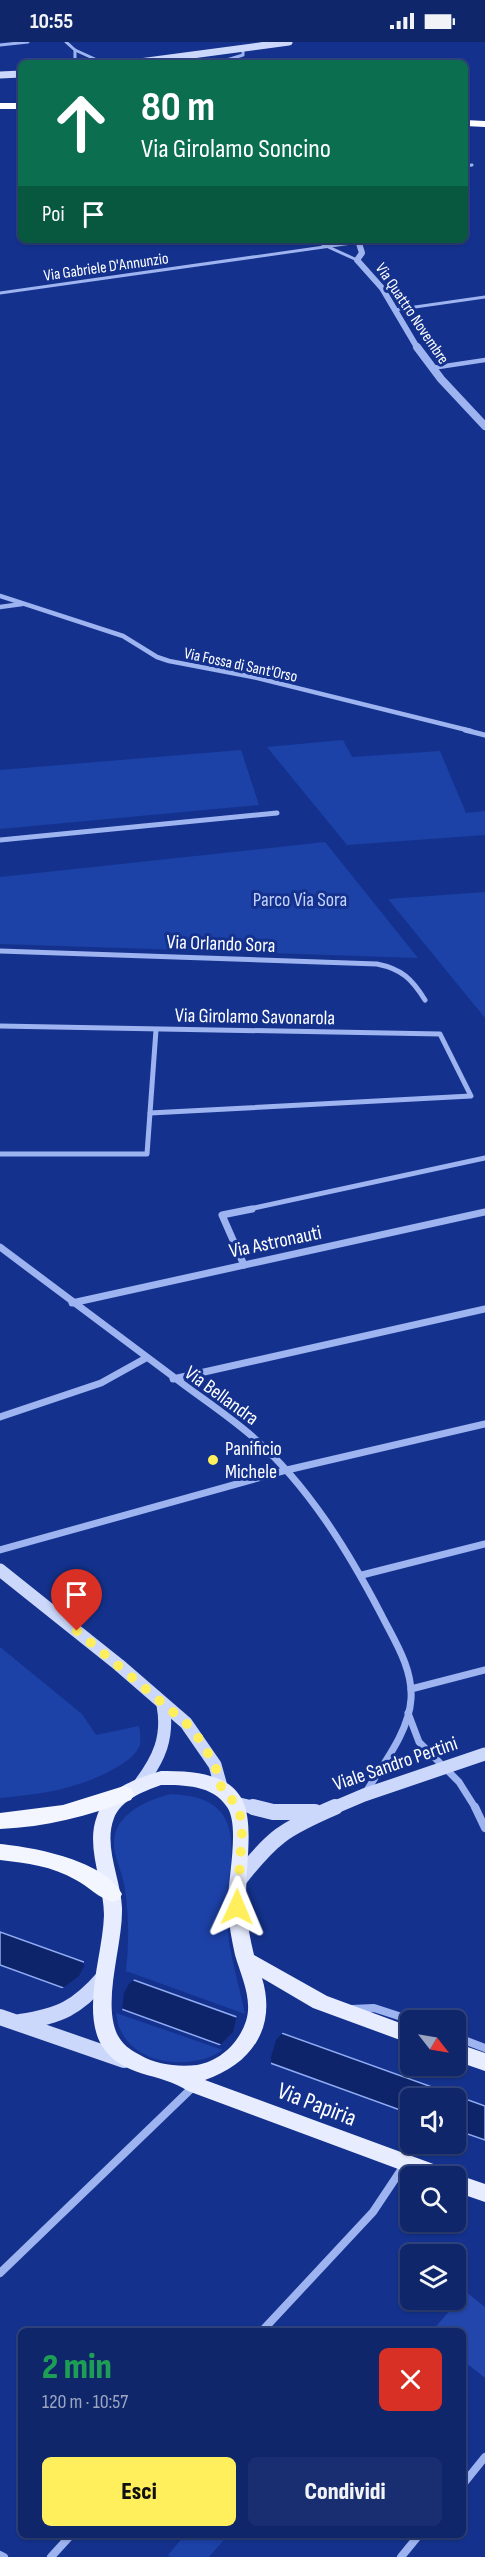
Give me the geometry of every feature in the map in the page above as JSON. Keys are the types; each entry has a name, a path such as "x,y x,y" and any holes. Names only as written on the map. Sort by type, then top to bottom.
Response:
{"highway":[{"path":"0,106 18,106"},
{"path":"0,114 18,114"},
{"path":"468,123 485,124"},
{"path":"468,132 485,134"},
{"path":"0,1821 42,1818 72,1812 132,1789"},
{"path":"0,1852 56,1860 87,1875 112,1894"}],"main road":[{"path":"153,60 289,42"},
{"path":"0,75 18,74"},
{"path":"0,1570 128,1672 186,1723 200,1740 215,1765 228,1796 240,1815 242,1833 238,1916 246,1960 256,1986 258,2006 254,2028 240,2052 222,2064 187,2080 0,2017"},
{"path":"128,2061 106,2035 102,2018 102,2001 114,1935 112,1894 103,1859 103,1831 107,1814 154,1765 166,1739 167,1720 163,1704"},
{"name":"Viale Sandro Pertini","path":"238,1882 262,1850 277,1836 320,1812 485,1754"},
{"path":"132,1789 161,1778 180,1778 204,1781 228,1796"},
{"name":"Viale Sandro Pertini","path":"228,1796 273,1812 320,1812"},
{"path":"246,1960 320,2002 400,2032"},
{"path":"16,2023 55,2018 84,2000 109,1971"},
{"path":"466,2055 485,2062"},
{"name":"Via Papiria","path":"187,2080 411,2166"},
{"path":"466,2186 485,2193"}],"street":[{"path":"0,45 28,42"},
{"path":"66,42 75,50 98,60"},
{"path":"229,60 243,55 239,48"},
{"path":"75,50 75,60"},
{"path":"468,166 472,165"},
{"path":"319,243 357,260"},
{"name":"Via Gabriele D'Annunzio","path":"0,293 345,243"},
{"name":"Via Quattro Novembre","path":"359,243 362,253 357,260 370,270 393,310 432,368 485,426"},
{"path":"393,310 485,297"},
{"path":"432,368 485,360"},
{"name":"Via Fossa di Sant'Orso","path":"0,596 123,636 157,657 169,661 253,677 485,735"},
{"path":"0,607 26,604"},
{"path":"0,840 277,813"},
{"name":"Via Orlando Sora","path":"0,951 377,964 398,968 409,975 425,1000"},
{"name":"Via Girolamo Savonarola","path":"0,1026 440,1034 471,1096 150,1113"},
{"path":"0,1154 147,1154 156,1030"},
{"path":"244,1265 222,1215 485,1158"},
{"name":"Via Astronauti","path":"72,1303 485,1212"},
{"name":"Via Bellandra","path":"1,1249 254,1438 287,1470 325,1520 362,1575 398,1649 411,1689 408,1712 396,1744 364,1795"},
{"path":"173,1379 485,1309"},
{"path":"0,1417 86,1390 146,1358"},
{"path":"0,1550 287,1470 485,1424"},
{"path":"362,1575 485,1544"},
{"path":"411,1689 485,1670"},
{"name":"Via Bellandra","path":"408,1712 419,1742 446,1766 469,1795 485,1828"},
{"path":"344,2011 358,2006 379,2009 400,2016"},
{"path":"466,2041 485,2048"},
{"path":"0,2273 187,2080"},
{"path":"265,2328 373,2212 405,2164"},
{"path":"466,2481 485,2457"},
{"path":"51,2557 68,2538"},
{"path":"401,2557 417,2538"}],"green space":[{"path":"343,740 352,757 440,751 466,813 485,811 485,835 347,845 267,747"},
{"path":"241,750 259,805 0,829 0,770"},
{"name":"Parco Via Sora","path":"325,842 418,958 0,944 0,877"},
{"path":"485,892 485,1018 388,899"},
{"path":"0,1647 82,1714 96,1735 139,1726 140,1745 136,1752 117,1767 89,1781 46,1792 0,1798"},
{"path":"171,1794 199,1798 216,1808 227,1821 231,1838 227,1902 228,1935 245,2014 126,1971 127,1910 124,1884 115,1853 116,1830 130,1813 139,1807"},
{"path":"116,2013 223,2050 197,2061 168,2062 153,2058 140,2052 129,2043 120,2029"},
{"path":"182,2538 225,2538 209,2557 170,2557 168,2555"}],"shaded area":[{"path":"0,1932 435,2088 400,2088 400,2110 0,1965"},
{"path":"466,2099 485,2106 485,2140 466,2133"}],"pier":[{"path":"84,1959 136,1978 124,1993 122,2012 60,1990 79,1976 84,1966"},
{"path":"237,2014 285,2030 276,2040 271,2066 218,2047 233,2032"}],"building":[{"path":"466,2292 485,2307 485,2378 466,2363 466,2328 435,2328 450,2310 466,2310"}],"place":[{"name":"Panificio Michele","path":"213,1460"}],"route":[{"path":"77,1631 186,1723 200,1740 215,1765 222,1790 235,1803 240,1815 242,1833 237,1907"}]}
